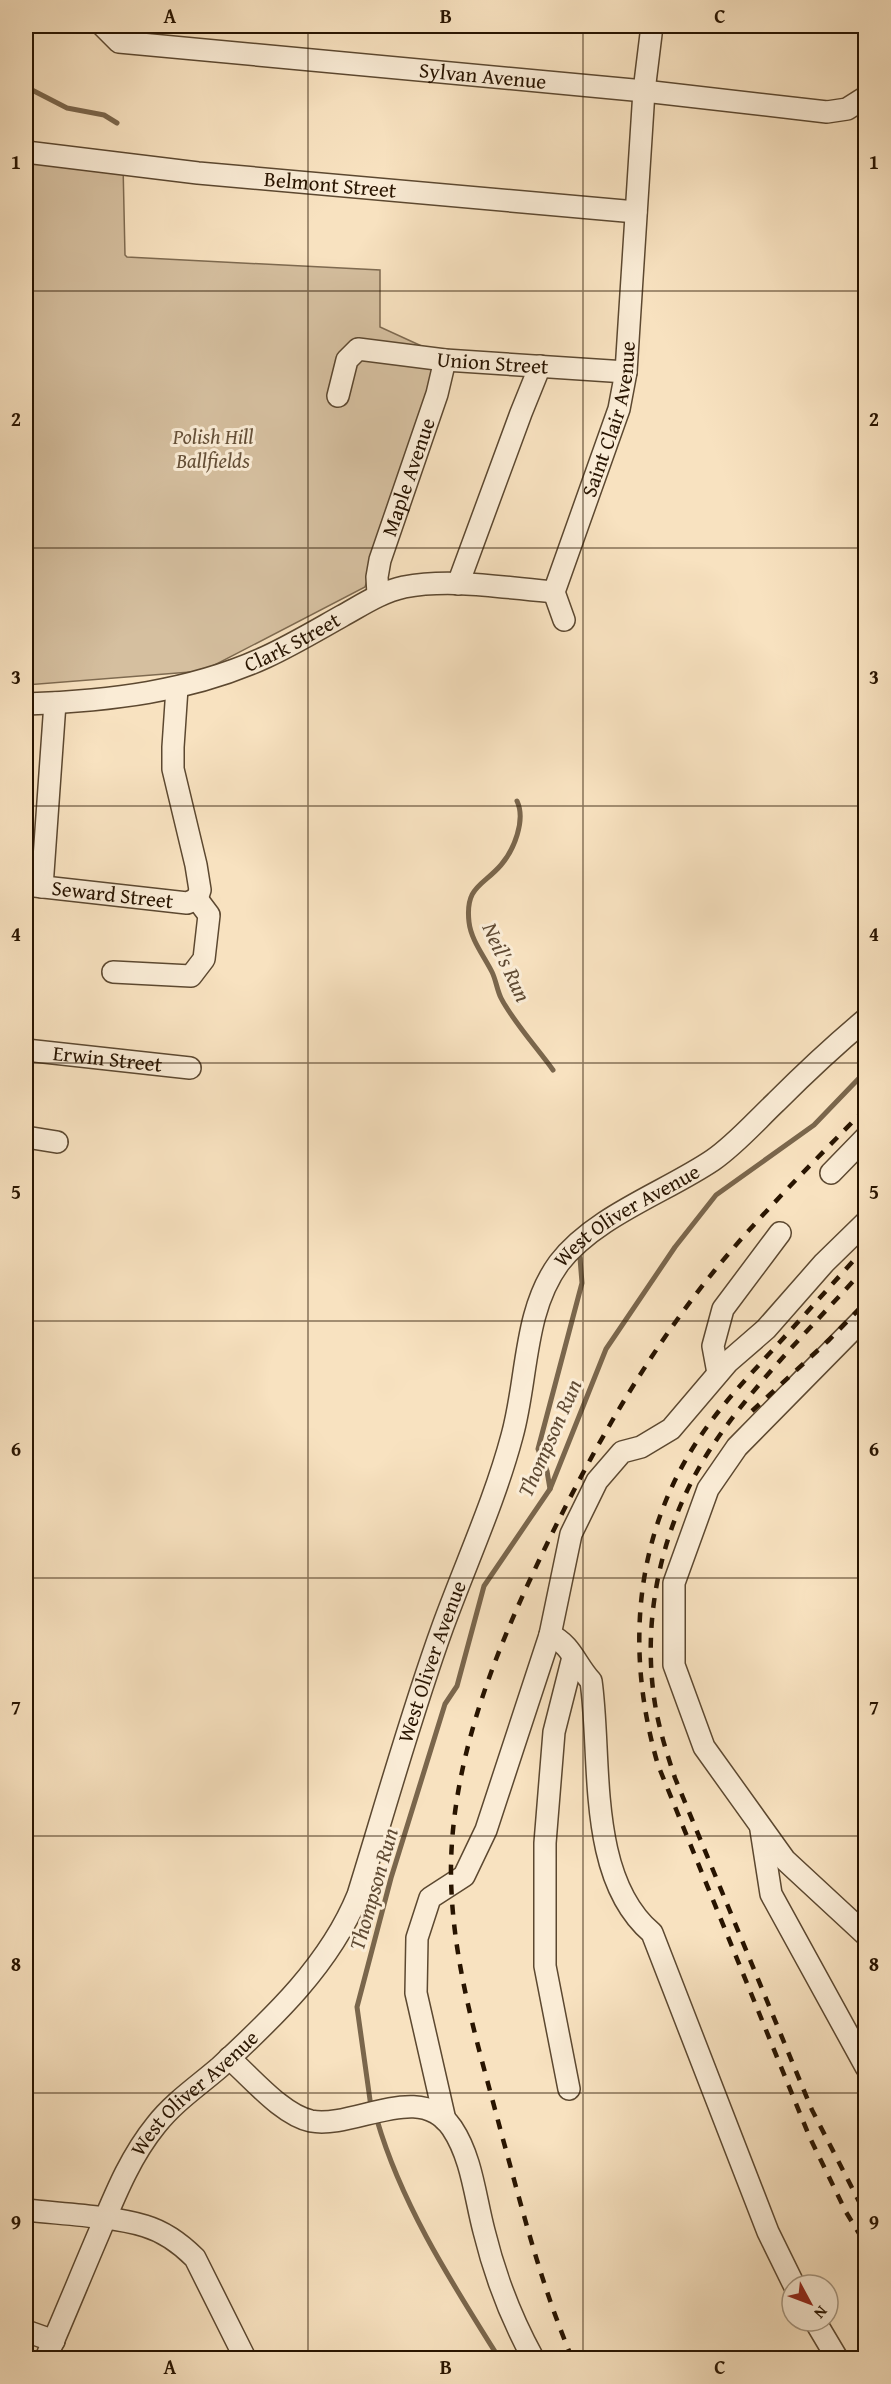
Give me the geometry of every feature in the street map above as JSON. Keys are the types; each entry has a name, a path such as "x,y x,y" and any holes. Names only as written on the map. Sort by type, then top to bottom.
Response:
{"street":[{"name":"Sylvan Avenue","path":"103,26 119,42 644,91 827,112 847,109 866,97"},
{"name":"Saint Clair Avenue","path":"554,592 619,409 626,372 644,91 652,26"},
{"name":"Belmont Street","path":"26,152 208,174 636,212"},
{"name":"Union Street","path":"338,396 347,360 358,349 445,360 626,372"},
{"name":"Maple Avenue","path":"378,595 377,577 380,560 437,394 445,360"},
{"path":"458,584 516,424 540,366"},
{"name":"Clark Street","path":"26,704 56,703 177,688 210,680 267,656 378,595 401,588 422,584 458,584 554,592"},
{"path":"554,592 564,620"},
{"path":"113,972 191,976 204,960 208,915 197,899 200,890 196,865 173,769 177,688"},
{"path":"34,886 56,703"},
{"name":"Seward Street","path":"34,886 187,903 197,899"},
{"name":"West Oliver Avenue","path":"50,2350 122,2179 154,2127 167,2111 229,2058 293,1995 333,1946 349,1917 358,1895 407,1732 512,1437 533,1324 539,1301 549,1279 560,1262 576,1245 641,1200 688,1176 713,1160 866,1019"},
{"name":"Erwin Street","path":"26,1050 190,1068"},
{"path":"26,1137 57,1142"},
{"path":"831,1173 866,1137"},
{"path":"445,2120 416,1993 417,1938 430,1898 464,1876 486,1830 550,1635 571,1534 597,1481 622,1452 641,1447 671,1429 728,1362 766,1329 824,1263 866,1222"},
{"path":"718,1373 713,1346 723,1310 780,1233"},
{"path":"866,1316 737,1447 708,1489 674,1583 674,1665 704,1748 785,1860 866,1935"},
{"path":"550,1635 563,1641 591,1681 597,1788 612,1875 639,1922 652,1933 759,2210 788,2273"},
{"path":"569,2089 545,1966 545,1843 554,1732 573,1657"},
{"path":"761,1826 771,1894 866,2067"},
{"path":"229,2058 281,2106 310,2121 339,2121 414,2106 429,2109 445,2120 456,2136 468,2164 484,2232 502,2293 532,2358"},
{"path":"26,2210 144,2226 182,2245 195,2258 245,2358"},
{"path":"26,2331 50,2350"},
{"path":"822,2333 837,2358"}],"green space":[{"name":"Polish Hill Ballfields","path":"26,158 123,164 125,255 127,257 380,270 380,327 439,354 365,587 203,671 26,685"}],"waterway":[{"name":"Neil's Run","path":"26,71 32,90 67,108 104,115 117,123"},
{"name":"Neil's Run","path":"517,801 520,817 514,843 501,865 473,894 468,910 469,922 475,942 492,972 506,1007 553,1070"},
{"name":"Thompson Run","path":"371,2107 357,2007 391,1878 445,1704 457,1686 484,1586 550,1489 606,1349 675,1247 716,1195 814,1125 866,1071"},
{"name":"Neil's Run","path":"550,1489 547,1471 538,1449 582,1283 580,1258"},
{"name":"Thompson Run","path":"377,2120 387,2152 414,2213 446,2272 499,2358"}],"railway":[{"path":"572,2358 541,2274 475,2033 460,1967 455,1933 451,1865 454,1823 469,1741 495,1661 528,1584 579,1480 634,1385 674,1324 736,1245 778,1198 866,1108"},
{"path":"866,1247 732,1395 686,1459 666,1500 652,1542 643,1586 639,1630 641,1675 647,1720 658,1765 810,2138 846,2212 866,2245"},
{"path":"866,1267 763,1380 709,1451 679,1510 668,1541 659,1573 651,1638 651,1671 655,1704 675,1778 812,2110 866,2215"},
{"path":"752,1411 829,1340 866,1302"}]}
